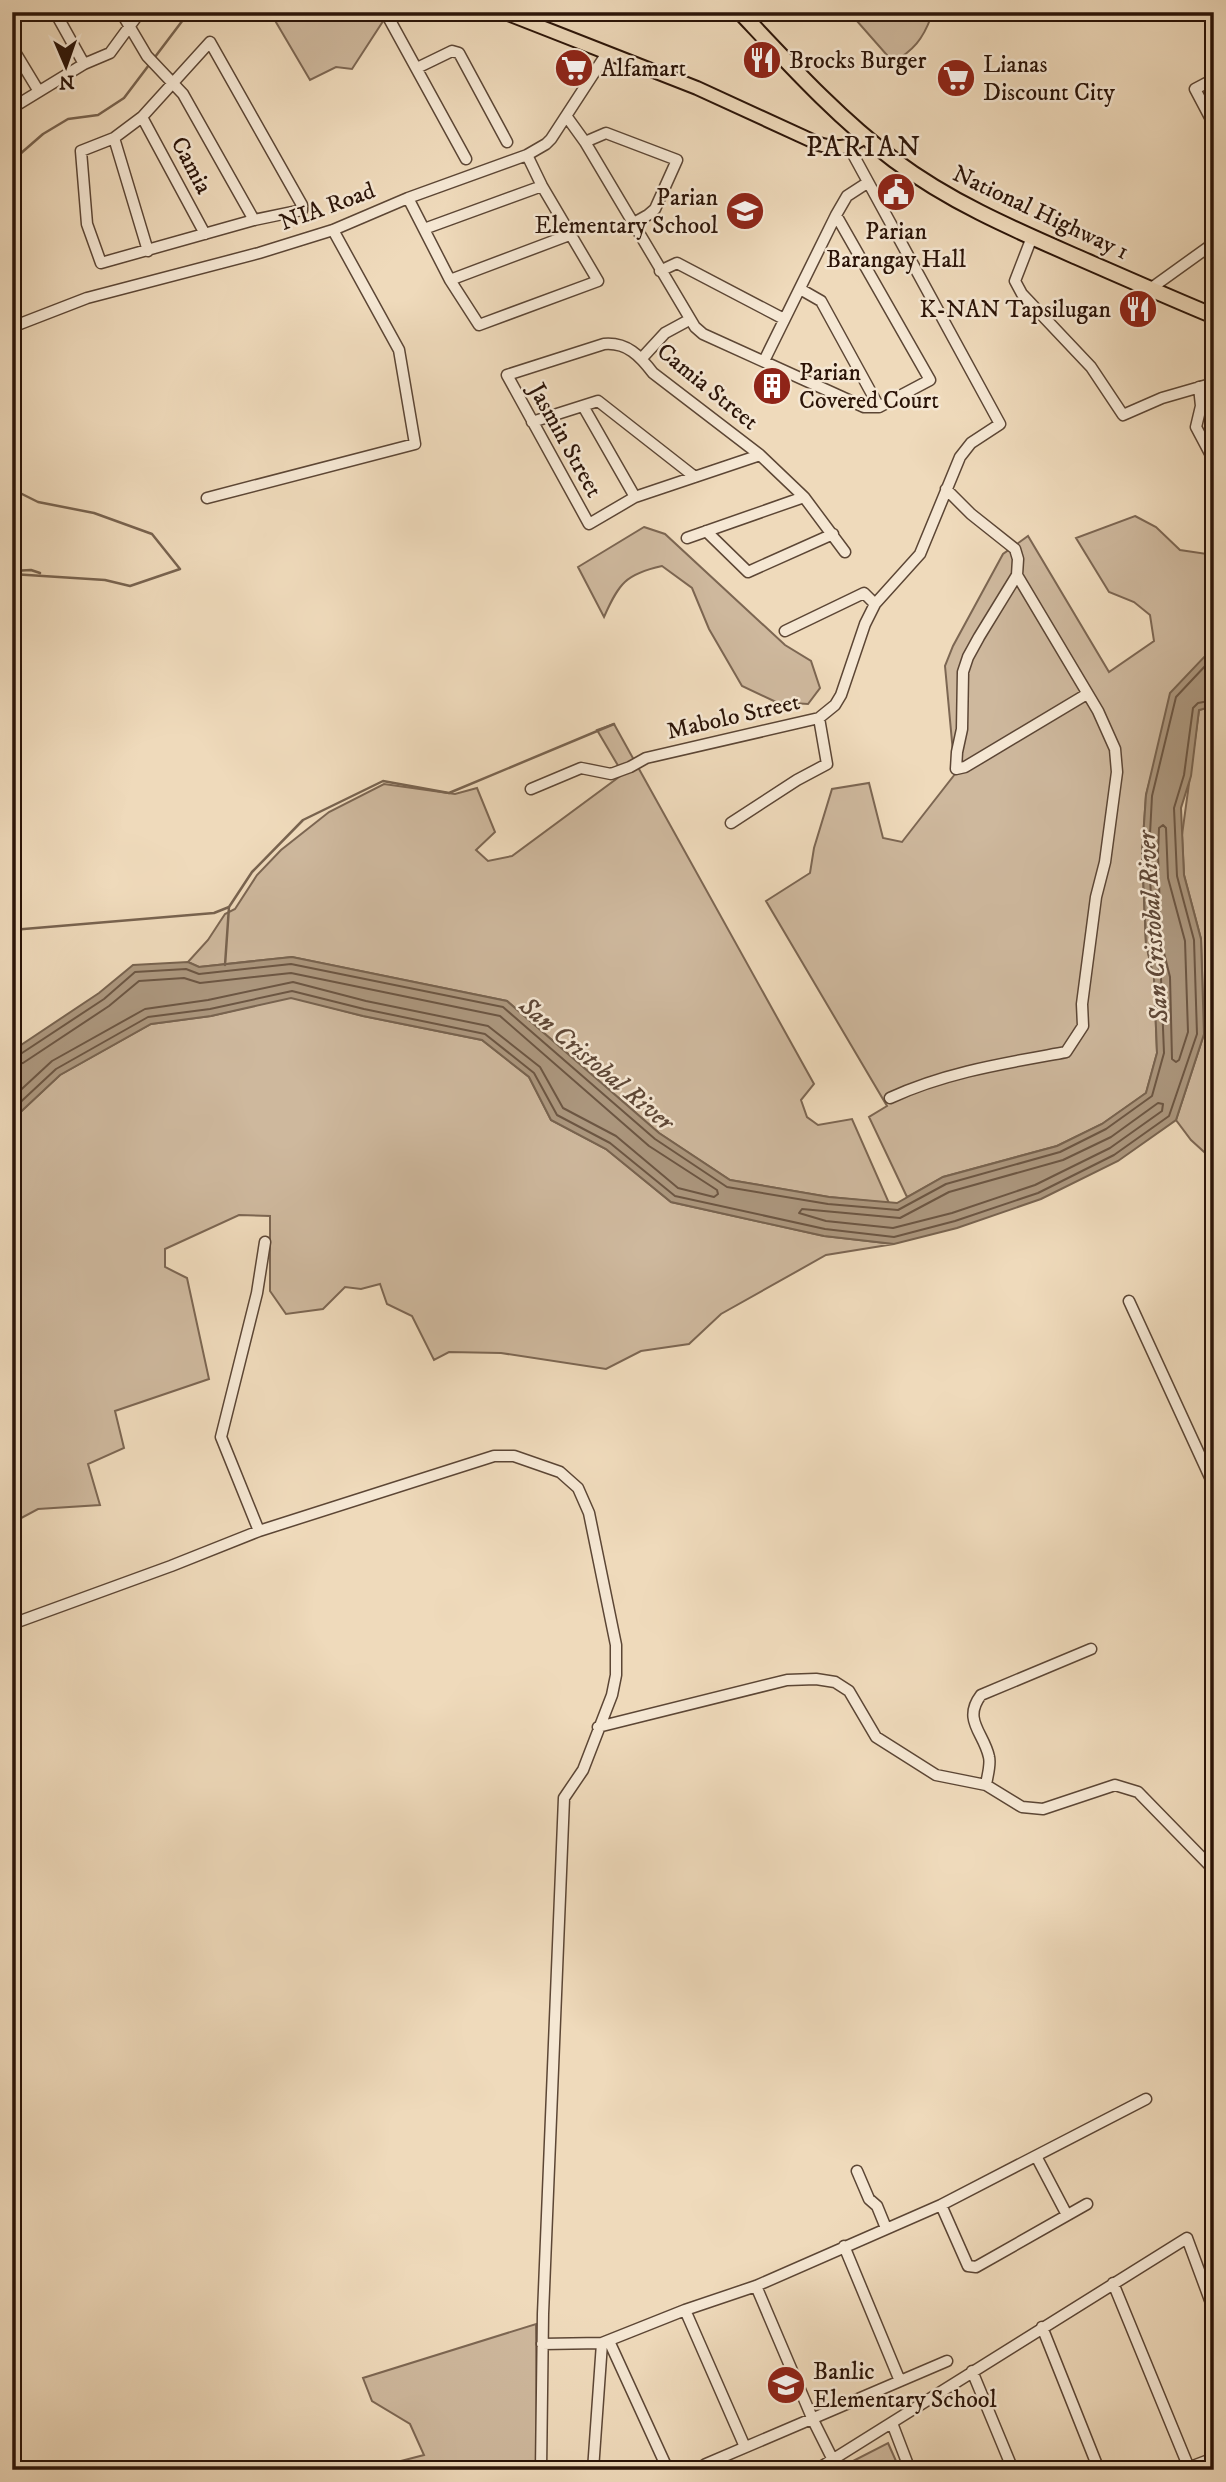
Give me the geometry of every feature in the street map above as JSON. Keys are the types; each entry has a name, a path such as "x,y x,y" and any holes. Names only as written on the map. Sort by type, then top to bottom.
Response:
{"highway":[{"name":"National Highway 1","path":"740,12 832,108 896,162 965,206 1214,316"}],"main road":[{"path":"503,12 697,88 813,142 833,147 849,146 865,136"}],"street":[{"path":"55,12 84,64"},
{"path":"121,12 147,56 183,94 254,220"},
{"path":"12,108 84,64 110,53 140,12"},
{"path":"389,12 387,15 466,159"},
{"path":"210,43 303,208 301,211 254,220 102,263 87,224 81,150 114,138 142,117 172,83 210,43"},
{"path":"12,47 38,90"},
{"path":"417,68 452,51 459,53 507,142"},
{"name":"NIA Road","path":"12,327 87,298 258,253 333,230 408,198 527,155 546,144 567,117 607,53"},
{"path":"1214,79 1195,89 1214,125"},
{"name":"Camia","path":"142,117 205,234"},
{"path":"567,117 585,142 689,320 703,334 864,407 879,407 930,380 836,215"},
{"path":"585,142 606,133 677,160 654,209 649,215 632,224"},
{"path":"114,138 148,251"},
{"name":"Mabolo Street","path":"531,789 581,768 611,774 646,758 819,718 835,705 841,695 865,624 876,604 920,554 960,457 971,443 1000,424 849,146"},
{"path":"408,198 450,280 479,325 598,281 542,186 527,155"},
{"path":"764,361 836,215 847,196 867,183"},
{"path":"424,229 542,186"},
{"path":"207,498 415,444 399,350 333,230"},
{"path":"450,280 572,234"},
{"path":"1032,237 1014,281 1022,294 1091,367 1123,415 1162,398 1214,383"},
{"path":"1150,289 1214,243"},
{"path":"660,271 677,263 784,319"},
{"path":"800,289 821,301 879,407"},
{"path":"642,358 665,333 689,320"},
{"name":"Camia Street","path":"507,375 604,344 625,345 642,358 653,373 760,455 804,497 845,552"},
{"name":"Jasmin Street","path":"507,375 589,524 635,497"},
{"path":"1199,387 1200,406 1196,427 1214,461"},
{"path":"532,422 598,401 695,477"},
{"path":"583,406 635,497 760,455"},
{"path":"946,489 971,514 1015,549 1018,559 1017,575 968,657 963,673 962,729 956,769 965,767 1087,694"},
{"path":"687,538 804,497"},
{"path":"706,531 748,572 833,534"},
{"path":"890,1098 924,1082 1002,1063 1066,1052 1083,1026 1082,1004 1096,897 1105,862 1117,772 1115,749 1098,711 1017,575"},
{"path":"785,631 864,593 876,604"},
{"path":"731,823 827,764 819,718"},
{"path":"259,1531 221,1437 257,1293 265,1242"},
{"path":"1129,1301 1214,1486"},
{"path":"12,1624 259,1531 494,1456 514,1456 560,1472 578,1488 589,1513 616,1645 616,1675 612,1695 583,1770 564,1798 542,2344 541,2470"},
{"path":"986,1785 990,1758 973,1718 975,1703 981,1695 1091,1649"},
{"path":"598,1727 787,1680 816,1679 835,1682 849,1691 876,1738 936,1775 986,1785 1023,1807 1042,1809 1115,1784 1125,1786 1138,1792 1214,1870"},
{"path":"542,2344 606,2342 756,2286 941,2206 1146,2099"},
{"path":"1036,2156 1067,2215"},
{"path":"857,2171 886,2228"},
{"path":"941,2206 968,2266 976,2267 1087,2204"},
{"path":"816,2470 835,2465 892,2423 972,2371 1187,2238 1214,2311"},
{"path":"844,2246 900,2381"},
{"path":"1113,2283 1186,2469 1214,2458"},
{"path":"756,2286 835,2465"},
{"path":"685,2311 745,2447"},
{"path":"1042,2327 1099,2470"},
{"path":"593,2470 606,2342"},
{"path":"606,2342 668,2470"},
{"path":"697,2470 947,2361"},
{"path":"972,2371 1013,2470"},
{"path":"892,2423 910,2470"}],"shaded area":[{"path":"270,12 389,12 352,69 336,67 310,80"},
{"path":"849,12 929,12 931,17 916,44 893,62"},
{"path":"1135,516 1156,527 1180,550 1214,555 1214,657 1206,655 1158,750 1146,795 1142,853 1146,944 1154,978 1157,1053 1146,1093 1102,1124 1057,1146 943,1177 907,1197 869,1117 887,1106 766,901 810,873 814,848 832,789 869,783 883,838 902,842 955,774 945,666 1003,554 1028,536 1109,672 1154,641 1150,615 1134,602 1109,592 1076,538"},
{"path":"644,527 665,534 785,645 811,661 820,688 808,704 776,702 742,686 709,629 692,588 662,566 640,573 625,582 614,596 604,617 578,567"},
{"path":"1214,706 1214,1161 1191,1140 1176,1120 1204,1034 1201,939 1184,875 1182,835 1199,710"},
{"path":"614,724 814,1084 801,1100 807,1117 818,1125 852,1119 889,1203 829,1197 730,1180 659,1133 507,1001 292,957 199,967 188,962 208,940 225,914 235,909 257,875 281,850 329,812 384,784 455,794 477,788 495,832 476,850 488,861 512,856 623,774 597,730"},
{"path":"291,997 363,1016 482,1040 529,1077 551,1120 606,1149 671,1202 824,1236 894,1244 826,1255 721,1314 689,1344 641,1351 606,1369 501,1353 449,1352 434,1360 412,1316 387,1304 380,1284 361,1289 345,1287 323,1309 286,1314 270,1291 270,1216 239,1215 165,1249 165,1267 187,1278 209,1379 115,1411 124,1448 88,1464 100,1505 38,1509 12,1523 12,1120 60,1075 151,1024 211,1016"},
{"path":"536,2324 537,2470 394,2470 393,2463 424,2455 410,2424 372,2401 363,2378"},
{"path":"888,2443 900,2470 857,2470 853,2461"}],"water":[{"name":"San Cristobal River","path":"1206,655 1214,657 1214,706 1199,710 1191,776 1181,808 1184,875 1201,939 1204,1034 1176,1120 1118,1161 1041,1199 957,1228 894,1244 824,1236 671,1202 606,1149 551,1120 529,1077 482,1040 363,1016 291,998 211,1016 151,1024 60,1075 12,1120 12,1051 99,993 133,965 188,962 199,967 292,957 507,1001 659,1133 730,1180 829,1197 897,1203 943,1177 1057,1146 1102,1124 1146,1093 1157,1053 1154,978 1146,944 1142,853 1146,795 1170,693"}],"waterway":[{"path":"12,161 43,134 68,119 98,115 124,98 189,12"},
{"path":"12,483 20,493 38,502 94,513 152,534 180,569 130,586 105,580 12,574"},
{"path":"12,571 31,570 40,573"},
{"path":"225,965 229,907 252,872 303,820 383,781 449,793 614,724"},
{"path":"12,930 214,913 229,907"}],"place":[{"name":"Brocks Burger","path":"762,60"},
{"name":"Alfamart","path":"574,68"},
{"name":"Lianas Discount City","path":"956,78"},
{"name":"Parian Barangay Hall","path":"896,192"},
{"name":"Parian Elementary School","path":"745,211"},
{"name":"K-NAN Tapsilugan","path":"1138,309"},
{"name":"Parian Covered Court","path":"772,386"},
{"name":"Banlic Elementary School","path":"786,2385"}],"district":[{"name":"PARIAN","path":"864,146"}]}
